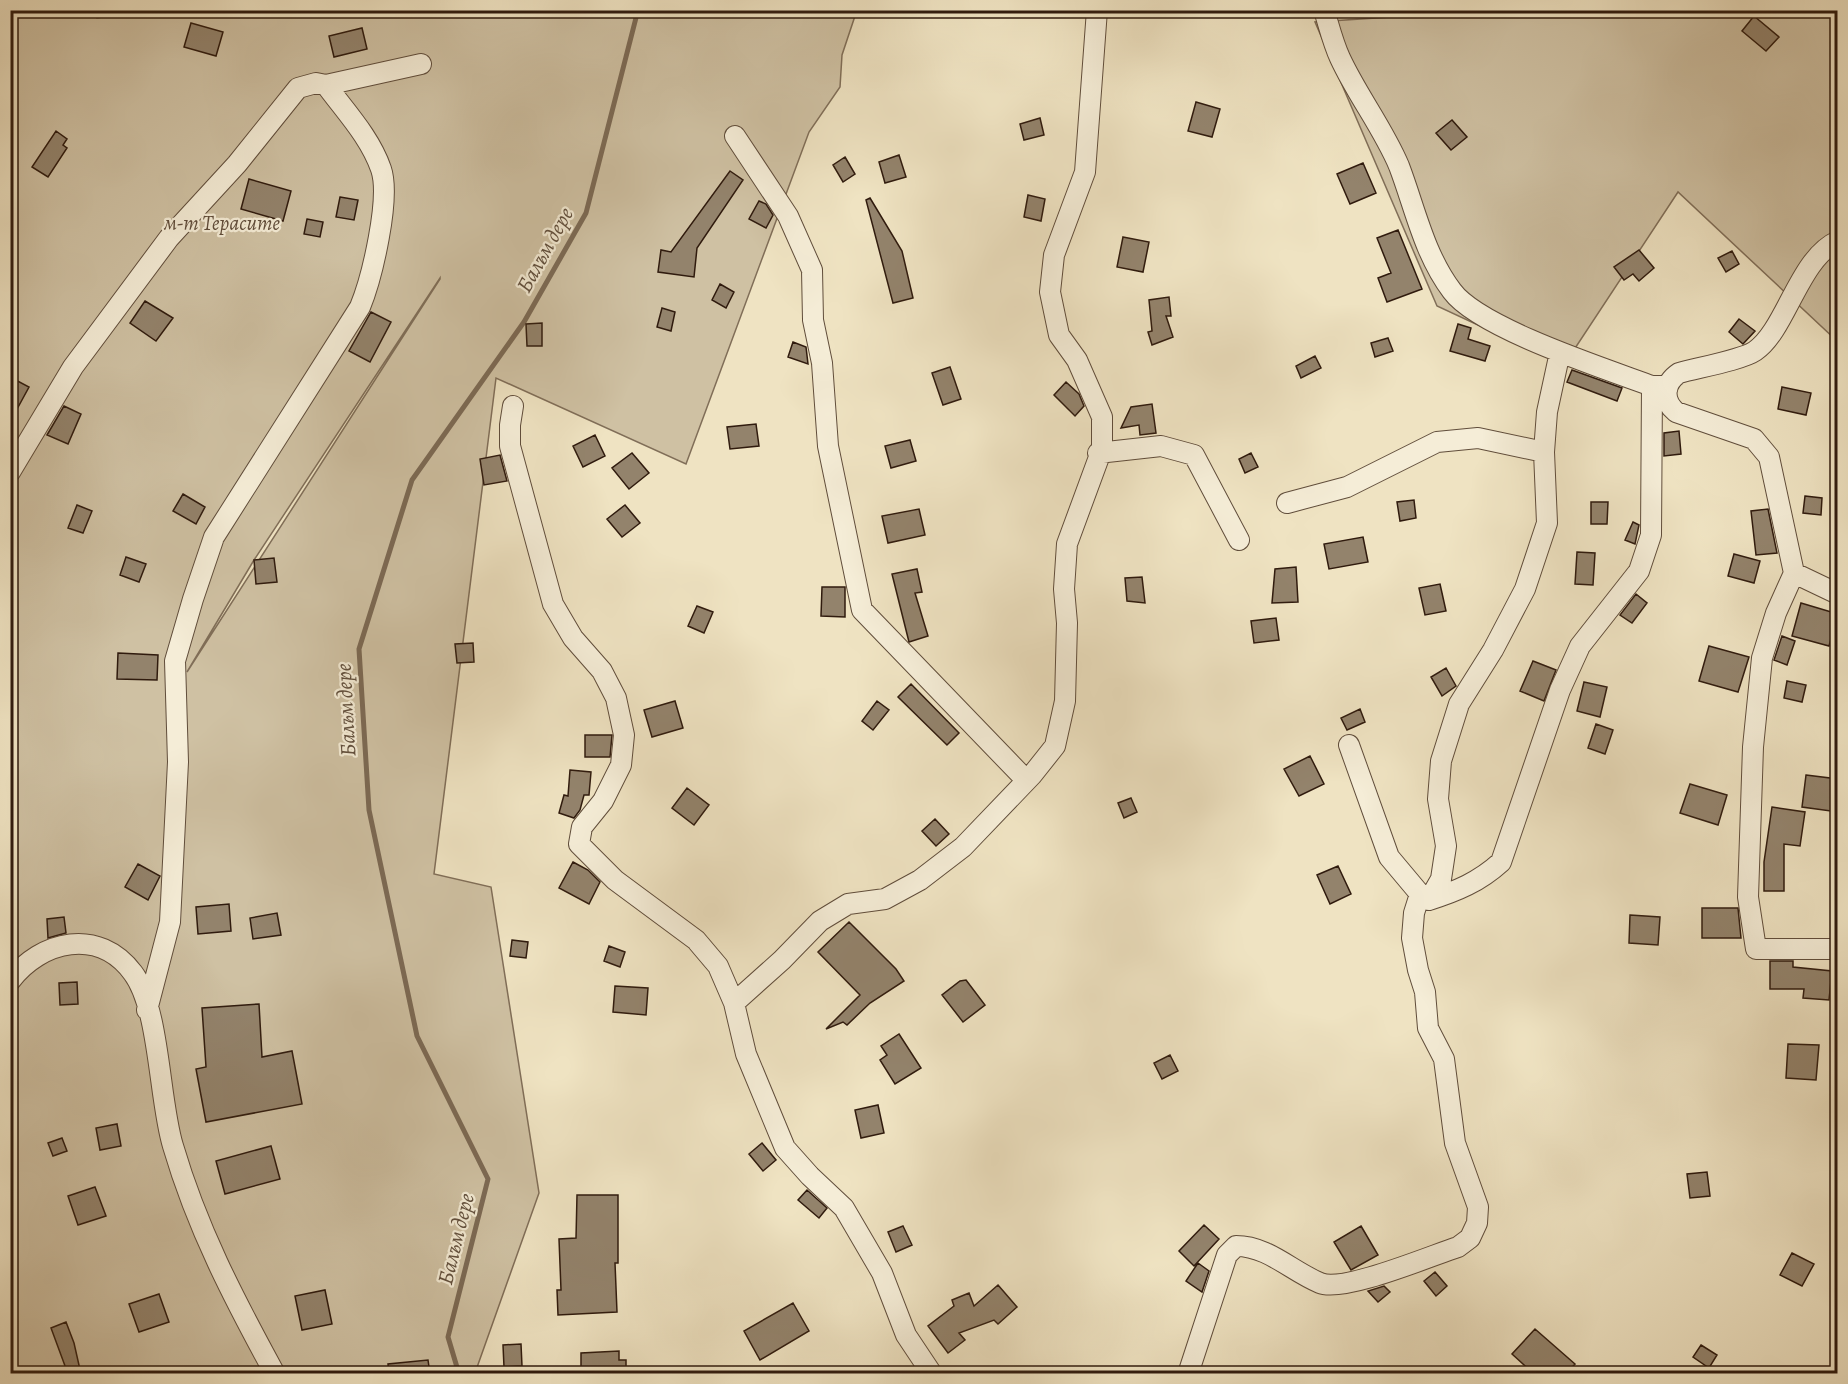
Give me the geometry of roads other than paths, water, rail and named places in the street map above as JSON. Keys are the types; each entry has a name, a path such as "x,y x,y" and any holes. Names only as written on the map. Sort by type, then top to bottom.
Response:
{"street":[{"path":"734,1003 782,960 820,921 848,904 885,899 920,880 954,854 1026,780 1055,746 1065,701 1067,622 1064,589 1067,544 1098,453 1102,449 1102,417 1077,360 1059,335 1050,292 1054,255 1085,172 1097,10"},
{"path":"1324,10 1340,57 1398,165 1430,253 1453,294 1491,320 1560,352 1660,386 1677,412 1754,439 1769,457 1794,573 1776,613 1762,658 1752,770 1748,904 1756,949 1838,949"},
{"path":"10,472 74,367 169,238 237,164 298,88 316,83 326,85 421,64"},
{"path":"147,1010 170,922 178,762 175,661 193,599 214,537 360,307 366,292 384,205 382,170 366,139 326,85"},
{"path":"735,136 788,216 812,270 813,320 822,363 828,446 862,610 1026,780"},
{"path":"1660,386 1679,373 1755,352 1774,328 1801,280 1828,245 1838,242"},
{"path":"1188,1374 1227,1255 1236,1246 1253,1246 1322,1284 1347,1285 1458,1247 1470,1238 1477,1223 1478,1207 1455,1143 1444,1059 1428,1028 1425,992 1412,938 1414,913 1441,879 1446,846 1438,799 1441,761 1459,704 1492,650 1528,578 1546,523 1544,452 1546,412 1560,352"},
{"path":"1425,897 1458,891 1484,878 1501,862 1560,690 1580,646 1638,571 1651,535 1660,386"},
{"path":"513,406 510,446 553,604 573,638 602,671 616,698 624,735 621,765 603,801 582,827 579,844 615,880 696,940 718,966 734,1003 746,1054 785,1148 850,1217 882,1273 906,1335 932,1374"},
{"path":"1287,503 1347,487 1437,442 1478,438 1544,452"},
{"path":"1098,453 1161,446 1194,455 1239,540"},
{"path":"1794,573 1838,594"},
{"path":"1349,745 1389,857 1425,897"},
{"path":"10,981 21,967 36,955 54,947 87,945 106,951 133,973 141,987 147,1010 172,1144 204,1238 275,1374"}],"waterway":[{"name":"Балъм дере","path":"459,1374 448,1337 488,1179 417,1036 369,810 359,649 412,480 524,322 586,213 638,10"}],"park label":[{"name":"м-т Терасите","path":"222,223"}]}
